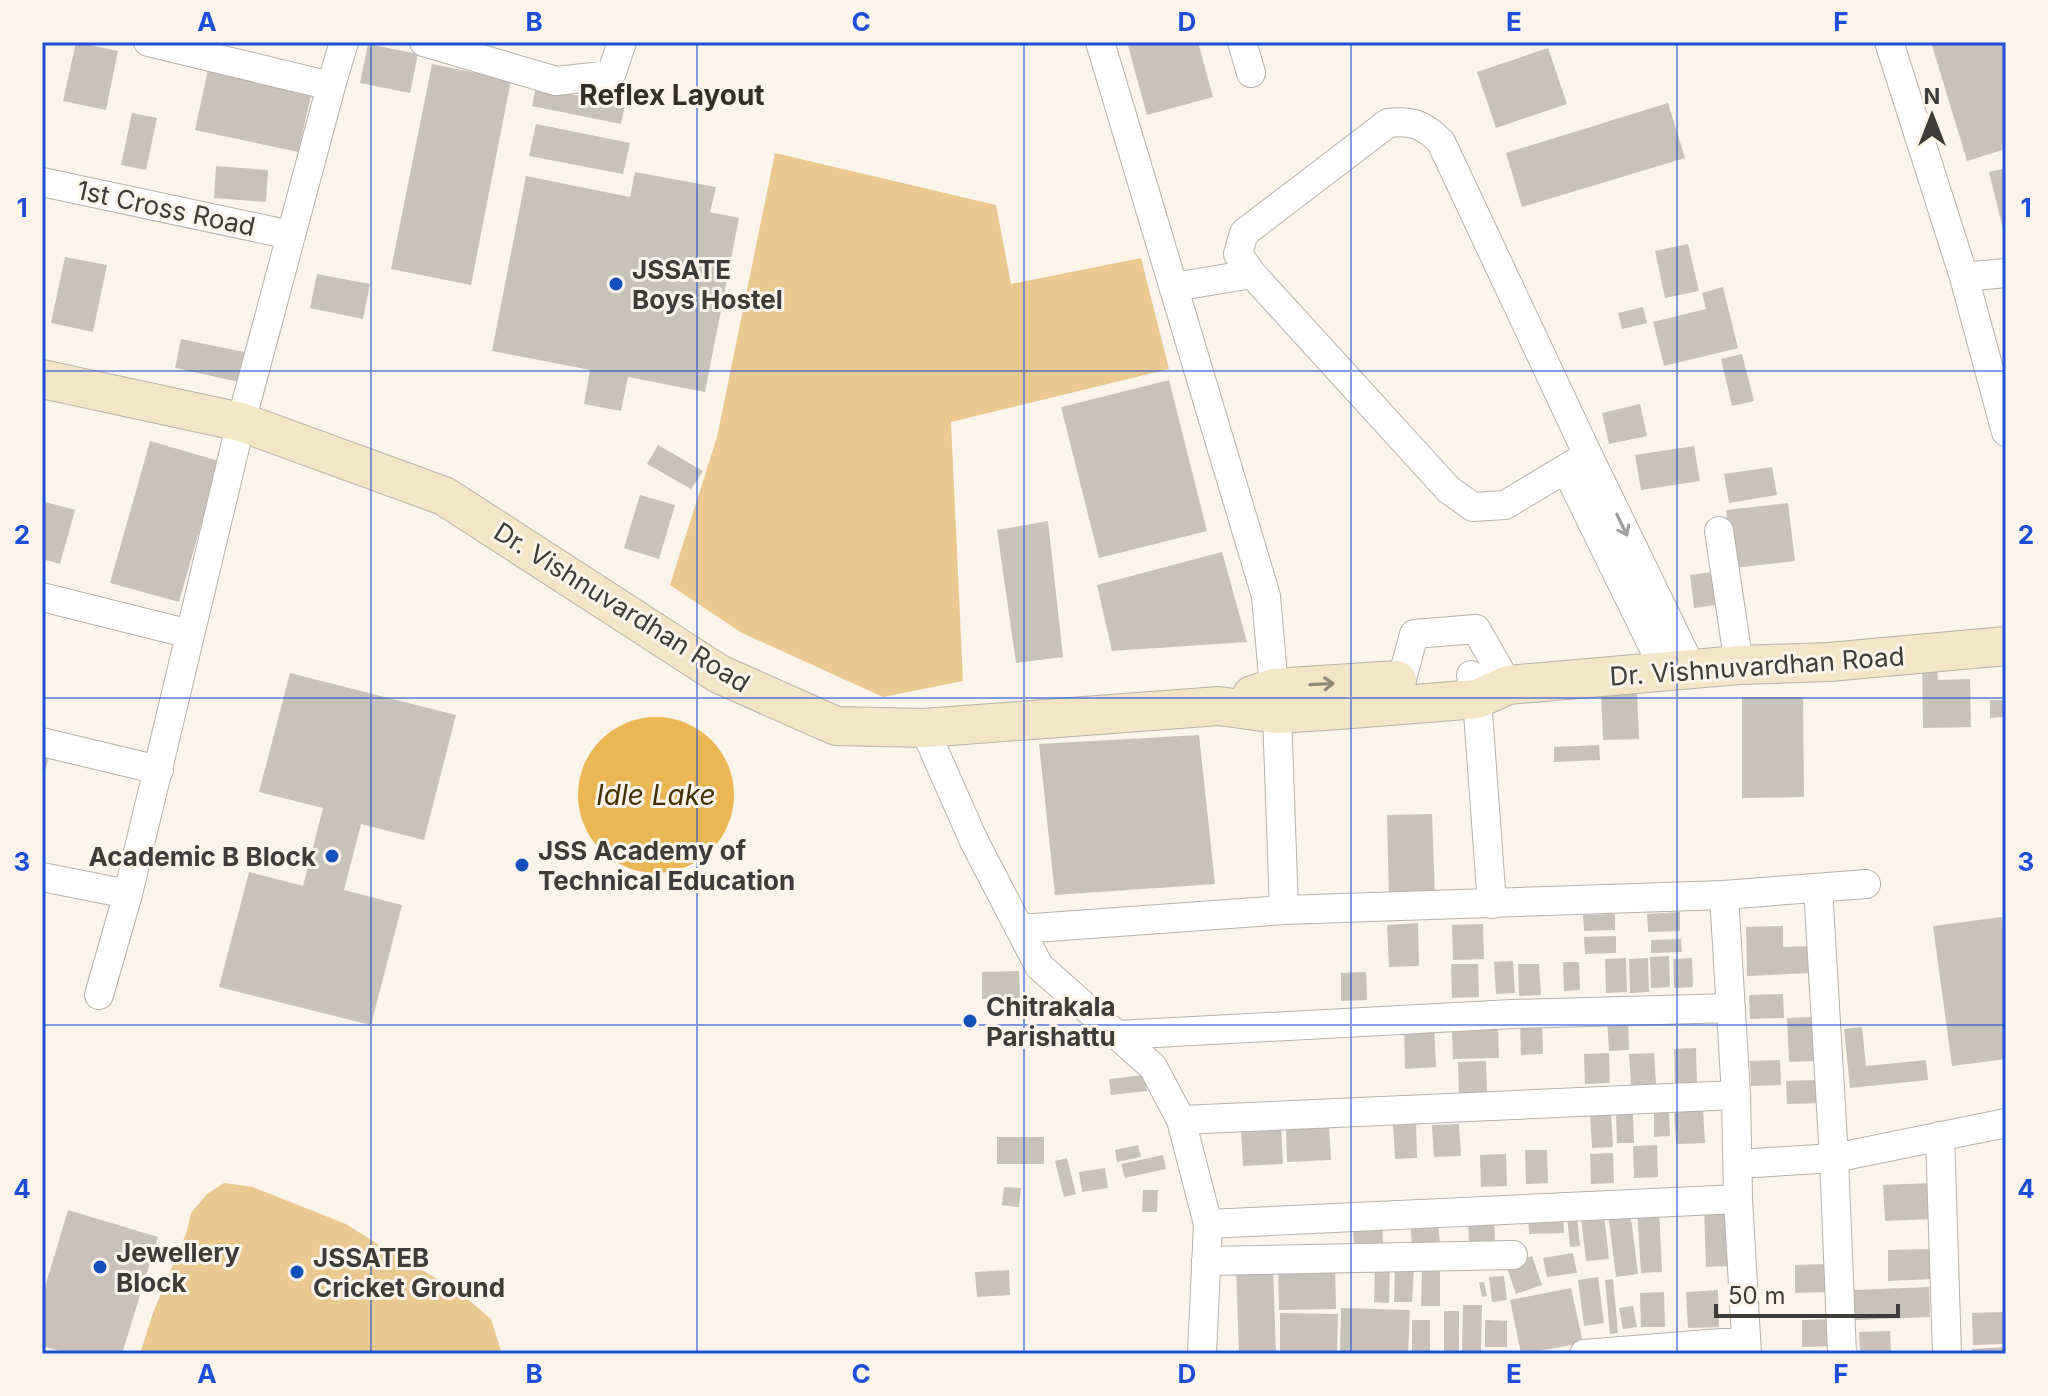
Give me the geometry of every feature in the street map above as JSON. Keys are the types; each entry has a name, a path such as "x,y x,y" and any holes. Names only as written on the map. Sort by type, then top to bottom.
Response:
{"main road":[{"name":"Dr. Vishnuvardhan Road","path":"42,379 241,422 444,496 719,674 836,726 924,728 1739,665 1829,662 2006,646"},
{"name":"Dr. Vishnuvardhan Road","path":"1276,701 1402,679 1485,686"}],"street":[{"path":"148,42 181,46 331,86"},
{"path":"99,995 159,770 241,422 344,42"},
{"path":"424,42 494,52 556,81 611,75 622,42"},
{"path":"1100,42 1266,596 1276,701 1284,910"},
{"path":"1242,42 1251,73"},
{"path":"1889,42 1964,277 2006,432"},
{"path":"1577,462 1505,505 1473,507 1449,490 1252,274 1238,254 1244,233 1388,123 1404,121 1427,128 1441,142 1577,462 1679,670"},
{"name":"1st Cross Road","path":"42,182 291,235"},
{"path":"1964,277 2006,273"},
{"path":"1174,287 1252,274"},
{"path":"1719,531 1739,665"},
{"path":"42,597 190,634"},
{"path":"1485,686 1492,904"},
{"path":"924,728 974,841 1039,966 1153,1067 1181,1120 1208,1224 1202,1354"},
{"path":"42,742 159,770"},
{"path":"42,877 128,894"},
{"path":"1020,929 1284,910 1724,895 1866,884"},
{"path":"1818,888 1842,1354"},
{"path":"1584,1354 1747,1348 1724,895"},
{"path":"1118,1035 1512,1014 1731,1008"},
{"path":"1181,1120 1736,1095"},
{"path":"1738,1164 1834,1158 2006,1123"},
{"path":"1940,1136 1947,1354"},
{"path":"1208,1224 1738,1199"},
{"path":"1206,1261 1513,1255"}],"shaded area":[{"path":"775,153 996,205 1011,284 1141,258 1169,369 951,422 963,681 883,697 742,633 670,585 717,437"},
{"name":"Idle Lake","path":"656,717 686,723 711,740 728,765 734,795 728,825 711,850 686,867 656,873 626,867 601,850 584,825 578,795 584,765 601,740 626,723"},
{"name":"JSSATEB Cricket Ground","path":"224,1183 253,1187 346,1224 457,1290 491,1319 502,1354 140,1354 191,1213 207,1194"}],"building":[{"path":"76,42 118,51 106,110 63,101"},
{"path":"1127,42 1198,42 1213,97 1147,115"},
{"path":"1931,42 2006,42 2006,149 1967,161"},
{"path":"368,44 418,54 410,93 360,83"},
{"path":"1548,48 1567,104 1496,128 1477,72"},
{"path":"432,64 511,80 471,285 391,269"},
{"path":"209,65 313,87 298,152 195,130"},
{"path":"536,87 625,105 621,124 532,106"},
{"path":"1668,103 1685,158 1522,207 1506,153"},
{"path":"132,113 157,118 146,170 121,165"},
{"path":"536,124 630,143 623,174 529,156"},
{"path":"216,166 268,170 266,202 214,198"},
{"path":"2006,168 2006,237 2005,237 1989,172"},
{"name":"JSSATE Boys Hostel","path":"635,172 716,187 710,212 739,218 705,392 628,377 621,411 584,404 590,370 492,351 526,176 630,197"},
{"path":"1688,244 1699,291 1665,298 1655,251"},
{"path":"65,257 107,265 93,332 51,323"},
{"path":"317,274 370,284 363,319 310,308"},
{"path":"1723,287 1738,348 1664,366 1653,322 1706,309 1702,293"},
{"path":"1643,307 1647,323 1622,329 1618,313"},
{"path":"181,339 254,354 248,384 175,368"},
{"path":"1742,354 1754,401 1732,406 1721,359"},
{"path":"1169,380 1207,531 1099,558 1061,407"},
{"path":"1640,404 1647,436 1609,444 1602,413"},
{"path":"150,441 219,461 179,602 110,583"},
{"path":"658,445 703,471 691,489 647,464"},
{"path":"1694,446 1700,481 1641,490 1635,455"},
{"path":"1772,467 1777,495 1729,503 1724,474"},
{"path":"640,495 675,505 659,559 624,548"},
{"path":"42,501 75,510 60,564 42,559"},
{"path":"1788,503 1795,561 1733,568 1726,510"},
{"path":"1048,521 1063,657 1016,663 997,530"},
{"path":"1222,552 1247,642 1112,651 1097,585"},
{"path":"1720,571 1725,604 1694,608 1690,575"},
{"path":"1922,663 1937,663 1938,680 1970,679 1971,727 1923,728"},
{"name":"Academic B Block","path":"290,673 456,715 424,840 361,824 344,890 402,905 371,1025 219,987 249,872 303,886 323,808 259,792"},
{"path":"1637,690 1639,739 1603,740 1601,691"},
{"path":"1742,697 1803,697 1804,797 1742,798"},
{"path":"1990,700 2006,700 2006,717 1990,718"},
{"path":"1199,735 1215,884 1055,895 1039,744"},
{"path":"1599,745 1600,760 1554,762 1554,747"},
{"path":"42,751 50,754 43,778 42,778"},
{"path":"1432,814 1435,897 1389,899 1387,815"},
{"path":"1680,912 1680,931 1648,932 1647,914"},
{"path":"1615,914 1615,930 1584,931 1583,915"},
{"path":"2002,917 2006,947 2006,1059 1952,1066 1933,926"},
{"path":"1418,923 1419,966 1389,967 1387,925"},
{"path":"1483,924 1484,959 1453,960 1452,925"},
{"path":"1783,926 1783,947 1812,946 1813,973 1747,976 1746,927"},
{"path":"1616,936 1616,953 1585,954 1584,937"},
{"path":"1681,939 1682,952 1651,953 1651,940"},
{"path":"1669,956 1670,987 1651,988 1650,957"},
{"path":"1626,958 1627,992 1606,993 1605,959"},
{"path":"1648,958 1649,992 1630,993 1629,959"},
{"path":"1692,958 1693,987 1674,988 1673,959"},
{"path":"1513,961 1515,993 1496,994 1494,962"},
{"path":"1563,962 1579,962 1580,990 1564,991"},
{"path":"1451,964 1478,964 1479,997 1452,998"},
{"path":"1518,964 1539,964 1541,995 1519,996"},
{"path":"1019,971 1020,998 982,999 982,972"},
{"path":"1366,972 1367,1000 1341,1001 1341,973"},
{"path":"1783,994 1784,1018 1750,1019 1749,995"},
{"path":"1628,1017 1629,1050 1609,1051 1607,1018"},
{"path":"1814,1017 1815,1061 1789,1062 1787,1018"},
{"path":"1542,1020 1543,1054 1521,1055 1520,1021"},
{"path":"1434,1024 1436,1067 1405,1069 1404,1025"},
{"path":"1862,1027 1866,1066 1926,1060 1928,1080 1850,1088 1844,1029"},
{"path":"1498,1028 1499,1058 1453,1059 1452,1030"},
{"path":"1696,1048 1697,1084 1675,1085 1674,1049"},
{"path":"1609,1053 1610,1083 1585,1084 1584,1054"},
{"path":"1654,1053 1656,1084 1631,1085 1629,1054"},
{"path":"1780,1060 1781,1085 1751,1086 1750,1061"},
{"path":"1486,1061 1487,1094 1459,1096 1458,1062"},
{"path":"1145,1075 1147,1091 1111,1095 1109,1079"},
{"path":"1818,1080 1819,1103 1787,1104 1786,1081"},
{"path":"1703,1109 1705,1143 1676,1144 1674,1110"},
{"path":"1669,1112 1670,1136 1654,1137 1654,1113"},
{"path":"1611,1113 1613,1147 1592,1148 1590,1114"},
{"path":"1633,1113 1634,1143 1617,1143 1616,1114"},
{"path":"1393,1123 1416,1123 1417,1158 1395,1159"},
{"path":"1459,1124 1461,1156 1434,1157 1432,1125"},
{"path":"1281,1126 1283,1164 1243,1166 1241,1127"},
{"path":"1329,1127 1331,1160 1287,1162 1286,1128"},
{"path":"997,1137 1044,1137 1044,1164 997,1164"},
{"path":"1138,1145 1141,1157 1117,1162 1115,1150"},
{"path":"1657,1145 1658,1177 1634,1178 1633,1146"},
{"path":"1525,1150 1547,1150 1548,1183 1526,1184"},
{"path":"1613,1153 1614,1183 1591,1184 1590,1154"},
{"path":"1506,1154 1507,1186 1481,1187 1480,1155"},
{"path":"1163,1155 1166,1169 1125,1178 1121,1164"},
{"path":"1067,1158 1076,1194 1064,1197 1055,1161"},
{"path":"1105,1168 1108,1188 1082,1192 1079,1172"},
{"path":"1930,1183 1931,1219 1885,1221 1883,1185"},
{"path":"1004,1187 1021,1188 1019,1207 1002,1205"},
{"path":"1143,1190 1158,1190 1157,1212 1142,1212"},
{"path":"1704,1205 1725,1205 1728,1266 1706,1267"},
{"path":"1659,1208 1662,1272 1641,1273 1637,1209"},
{"name":"Jewellery Block","path":"68,1210 158,1237 122,1354 69,1354 42,1346 42,1297"},
{"path":"1630,1210 1638,1274 1616,1277 1608,1213"},
{"path":"1494,1214 1495,1244 1469,1244 1468,1216"},
{"path":"1604,1214 1609,1259 1586,1261 1581,1217"},
{"path":"1563,1215 1564,1233 1529,1234 1528,1216"},
{"path":"1577,1215 1580,1246 1570,1247 1567,1216"},
{"path":"1438,1218 1440,1245 1412,1246 1410,1219"},
{"path":"1382,1220 1383,1246 1354,1247 1353,1221"},
{"path":"1931,1249 1932,1279 1888,1281 1888,1250"},
{"path":"1573,1253 1577,1273 1547,1277 1543,1258"},
{"path":"1532,1256 1542,1285 1516,1294 1506,1265"},
{"path":"1830,1264 1831,1292 1795,1293 1795,1265"},
{"path":"1278,1265 1335,1265 1336,1309 1279,1310"},
{"path":"1273,1267 1276,1354 1239,1354 1236,1269"},
{"path":"1375,1267 1390,1267 1389,1303 1374,1302"},
{"path":"1395,1267 1414,1267 1412,1302 1394,1302"},
{"path":"1422,1268 1440,1268 1440,1306 1421,1306"},
{"path":"1009,1270 1010,1295 977,1297 975,1272"},
{"path":"1504,1276 1507,1300 1492,1302 1489,1277"},
{"path":"1598,1277 1604,1323 1584,1326 1578,1280"},
{"path":"1613,1279 1618,1333 1610,1334 1605,1280"},
{"path":"1479,1282 1484,1282 1487,1296 1482,1297"},
{"path":"1929,1287 1930,1317 1855,1320 1854,1290"},
{"path":"1571,1288 1583,1343 1521,1354 1510,1300"},
{"path":"1718,1290 1719,1327 1688,1328 1686,1292"},
{"path":"1664,1292 1665,1327 1641,1327 1640,1293"},
{"path":"1463,1305 1482,1305 1481,1352 1462,1352"},
{"path":"1633,1306 1637,1327 1623,1329 1619,1308"},
{"path":"1341,1308 1410,1310 1408,1354 1340,1354"},
{"path":"1444,1311 1459,1311 1459,1353 1444,1354"},
{"path":"2006,1312 2006,1344 1973,1345 1972,1313"},
{"path":"1280,1313 1338,1314 1337,1354 1280,1354"},
{"path":"1834,1319 1835,1346 1802,1347 1802,1320"},
{"path":"1412,1320 1430,1320 1430,1352 1412,1352"},
{"path":"1485,1320 1507,1321 1507,1347 1485,1347"},
{"path":"1890,1331 1891,1352 1860,1354 1859,1332"},
{"path":"2006,1347 2006,1354 1972,1354 1972,1349"}],"place":[{"name":"JSSATE Boys Hostel","path":"616,284"},
{"name":"Academic B Block","path":"332,856"},
{"name":"JSS Academy of Technical Education","path":"522,865"},
{"name":"Chitrakala Parishattu","path":"970,1021"},
{"name":"Jewellery Block","path":"100,1267"},
{"name":"JSSATEB Cricket Ground","path":"297,1272"}],"district":[{"name":"Reflex Layout","path":"672,95"}]}
